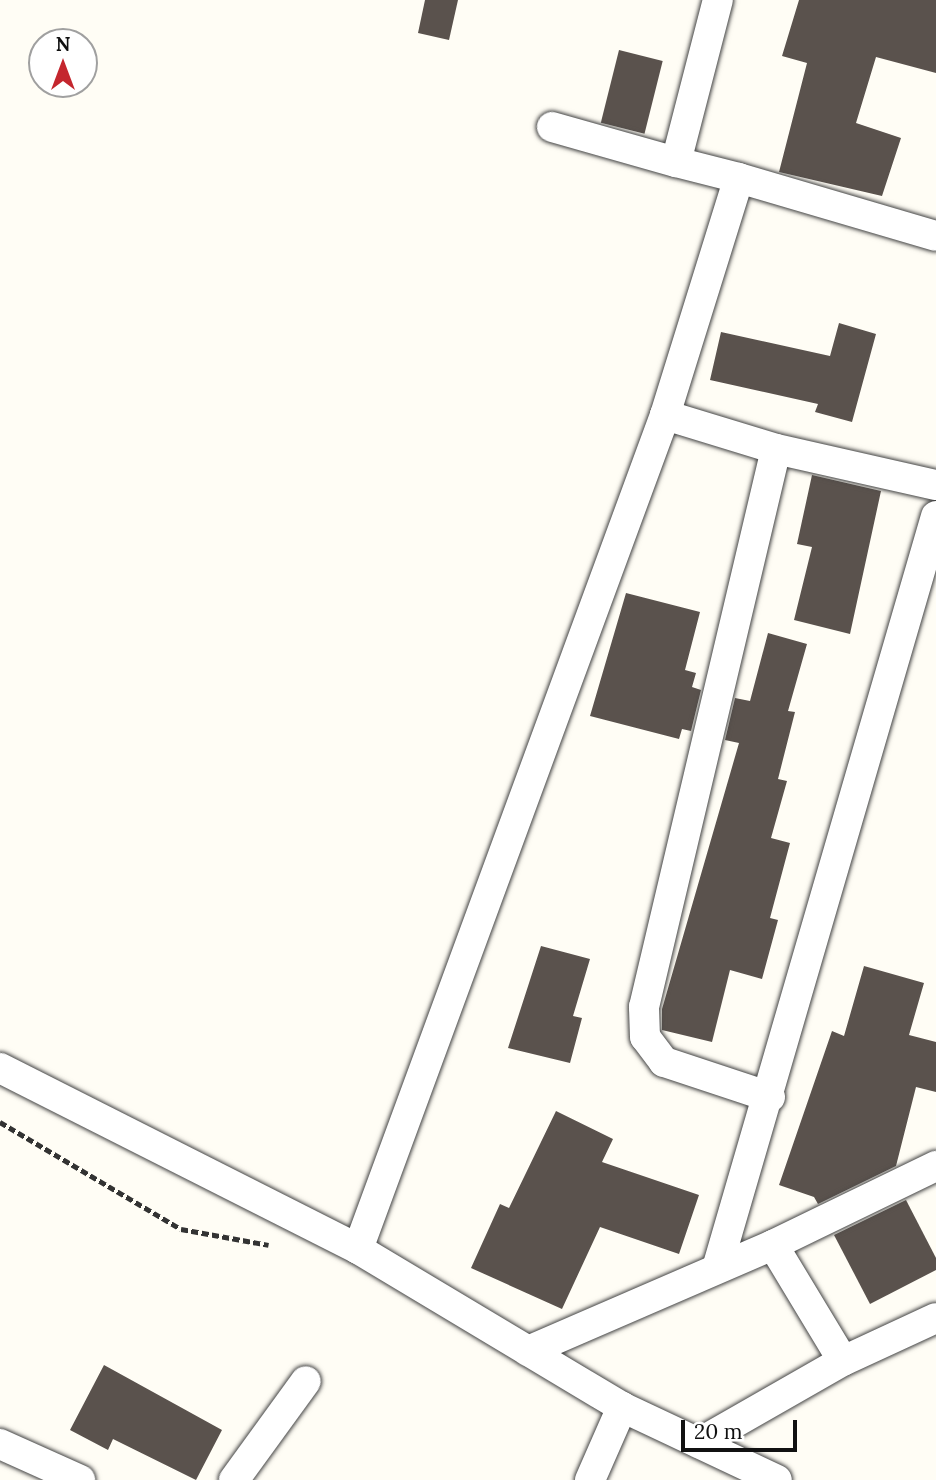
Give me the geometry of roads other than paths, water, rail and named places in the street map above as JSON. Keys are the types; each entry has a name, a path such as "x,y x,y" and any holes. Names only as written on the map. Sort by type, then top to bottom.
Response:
{"street":[{"path":"676,162 718,0"},
{"path":"552,127 936,236"},
{"path":"358,1249 665,415 739,178"},
{"path":"665,415 776,449 936,485"},
{"path":"770,1097 664,1062 645,1037 644,1007 776,449"},
{"path":"718,1265 770,1097 936,516"},
{"path":"0,1068 358,1249 622,1407 777,1480"},
{"path":"528,1351 718,1265 773,1245 936,1166"},
{"path":"773,1245 844,1361"},
{"path":"699,1443 844,1361 936,1318"},
{"path":"234,1480 306,1381"},
{"path":"590,1480 622,1407"},
{"path":"0,1444 80,1480"}]}
